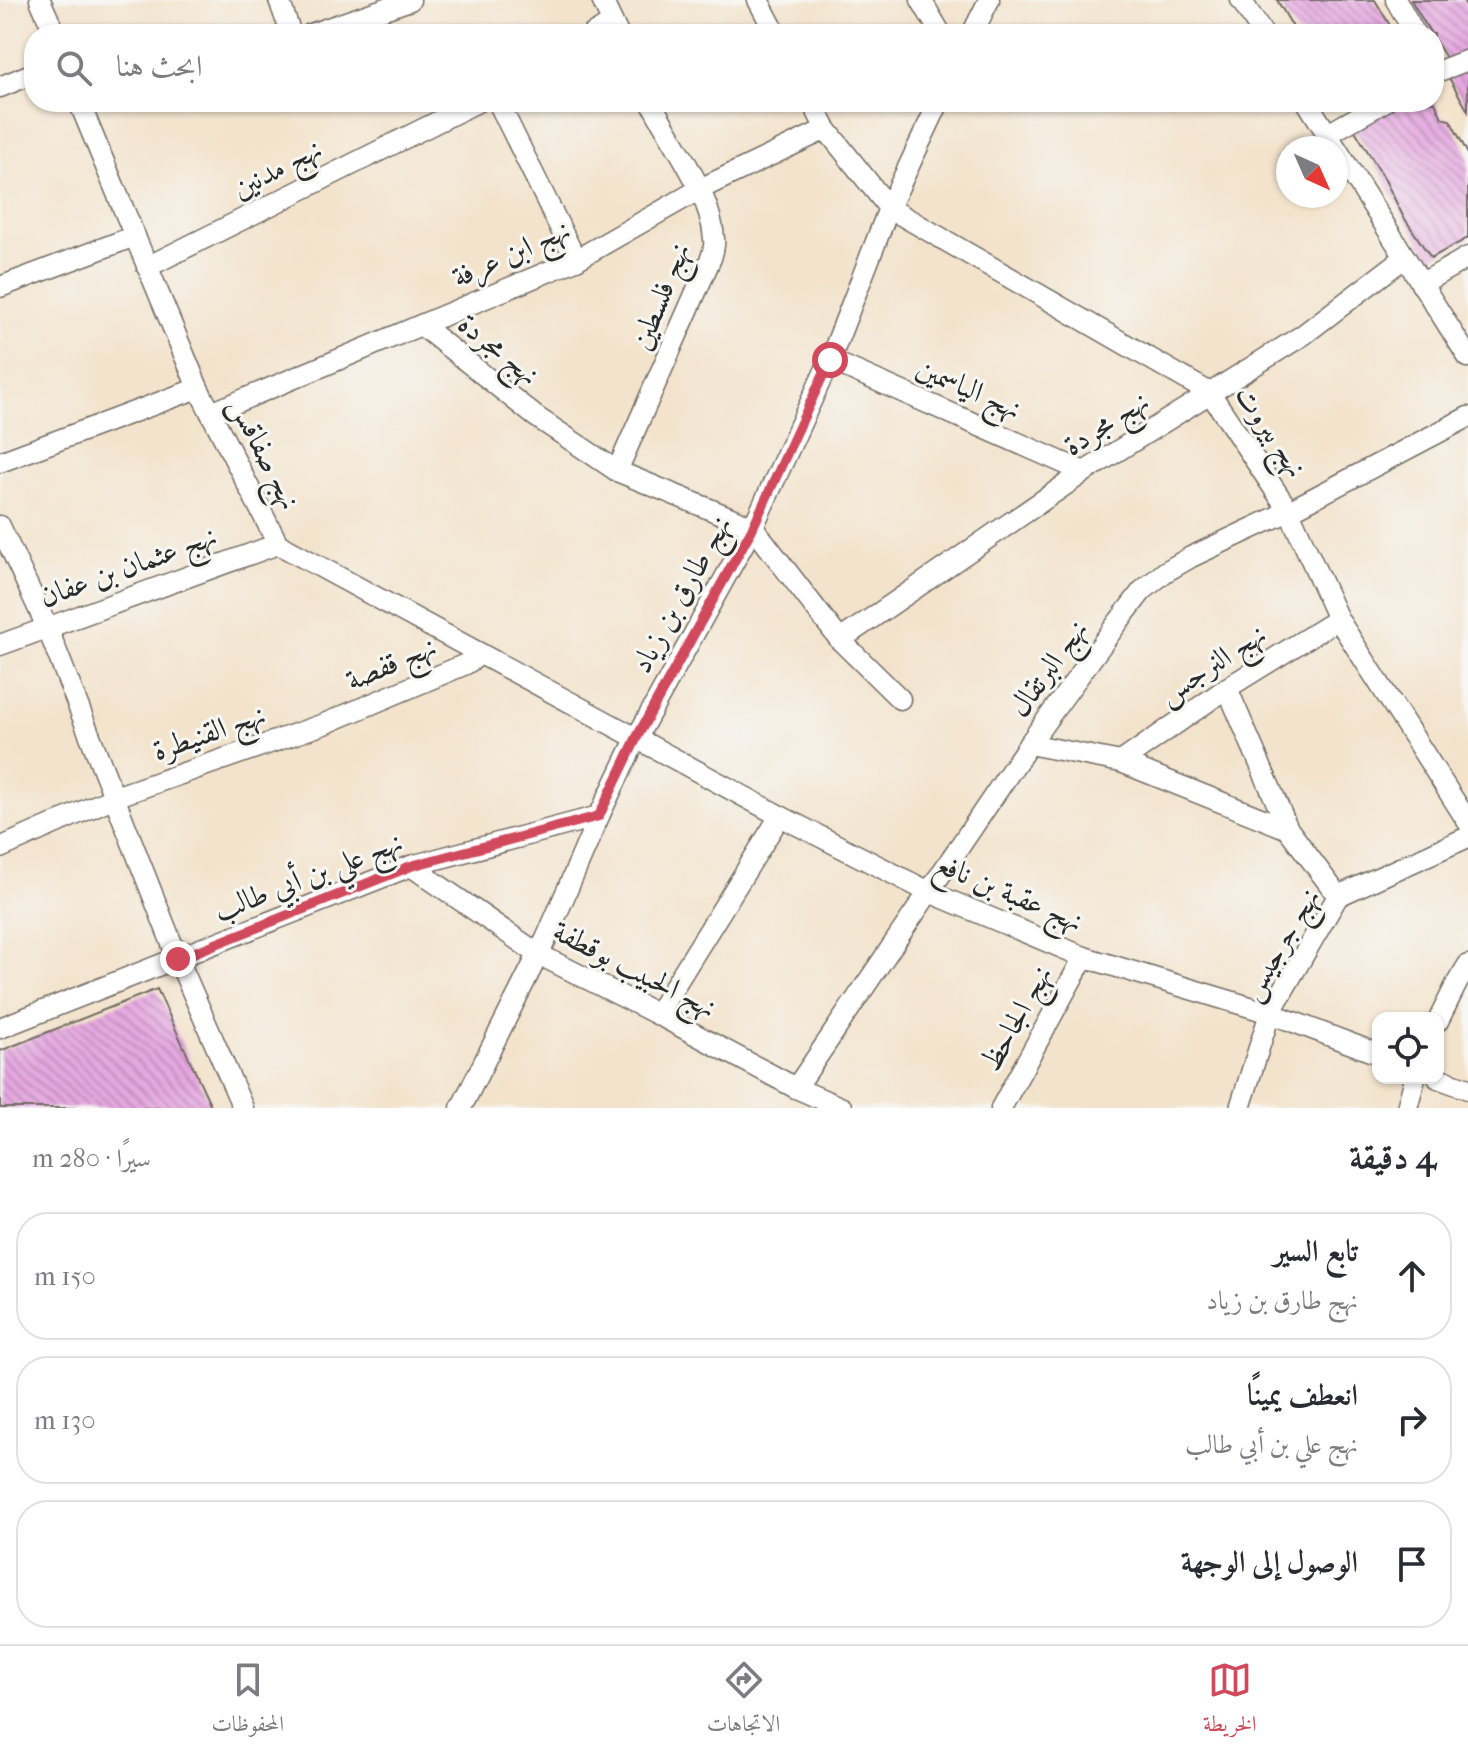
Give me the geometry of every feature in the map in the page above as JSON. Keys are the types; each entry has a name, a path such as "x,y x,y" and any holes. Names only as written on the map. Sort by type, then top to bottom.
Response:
{"street":[{"path":"40,0 51,24"},
{"path":"279,0 287,24"},
{"path":"340,24 410,0"},
{"path":"602,0 613,24"},
{"path":"758,0 771,24"},
{"path":"921,0 935,24"},
{"path":"977,24 989,0"},
{"path":"1241,0 1257,24"},
{"path":"1396,0 1409,24"},
{"path":"1444,68 1468,60"},
{"path":"0,87 24,77"},
{"name":"نهج صفاقس","path":"83,112 198,388 278,544 637,737"},
{"name":"نهج مدنين","path":"147,267 457,112"},
{"path":"503,112 576,260"},
{"name":"نهج فلسطين","path":"617,471 711,258 715,242 700,189 657,112"},
{"path":"817,112 826,129 889,208"},
{"name":"نهج طارق بن زياد","path":"461,1108 538,954 637,737 753,527 830,360 889,208 934,112"},
{"path":"1314,112 1468,357"},
{"path":"1328,134 1366,112"},
{"name":"نهج ابن عرفة","path":"211,413 576,260 700,189 826,129"},
{"name":"نهج بيروت","path":"889,208 1210,393 1289,511 1338,619 1468,822"},
{"path":"0,287 135,236"},
{"path":"1421,284 1468,257"},
{"name":"نهج مجردة","path":"840,640 1084,472 1303,335 1404,258"},
{"name":"نهج مجردة","path":"421,325 535,416 617,471 753,527"},
{"name":"نهج الياسمين","path":"830,360 1084,472"},
{"path":"0,462 198,388"},
{"name":"نهج البرتقال","path":"796,1088 1029,744 1142,591 1165,572 1191,557 1289,511 1468,417"},
{"path":"0,526 47,627 178,959 243,1108"},
{"path":"753,527 840,640 900,699"},
{"name":"نهج عثمان بن عفان","path":"0,645 278,544"},
{"name":"نهج النرجس","path":"1121,762 1227,688 1338,619"},
{"name":"نهج قفصة","path":"324,724 466,664 481,654"},
{"path":"1227,688 1288,829 1338,896"},
{"name":"نهج القنيطرة","path":"0,848 115,797 324,724"},
{"name":"نهج عقبة بن نافع","path":"637,737 780,816 929,892 1084,957 1270,1013 1372,1052"},
{"path":"1029,744 1121,762 1288,829"},
{"name":"نهج علي بن أبي طالب","path":"0,1028 411,866 599,816"},
{"path":"657,1014 780,816"},
{"name":"نهج جرجيس","path":"1240,1108 1270,1013 1338,896 1468,837"},
{"name":"نهج الحبيب بوقطفة","path":"411,866 538,954 796,1088 842,1108"},
{"name":"نهج الجاحظ","path":"1001,1108 1084,957"},
{"path":"1442,1012 1468,965"},
{"path":"1444,1080 1468,1089"},
{"path":"1407,1108 1413,1084"}],"building":[{"path":"1277,0 1375,0 1389,24 1291,24"},
{"path":"1411,0 1463,0 1468,9 1468,53 1448,61 1444,55 1444,24 1425,24"},
{"path":"1468,70 1468,111 1448,76"},
{"path":"1379,112 1439,112 1442,118 1450,120 1468,154 1468,238 1431,258 1403,216 1351,124"},
{"path":"157,989 212,1108 0,1108 0,1051"}],"route":[{"path":"178,959 411,866 599,816 637,737 753,527 830,360"}]}
